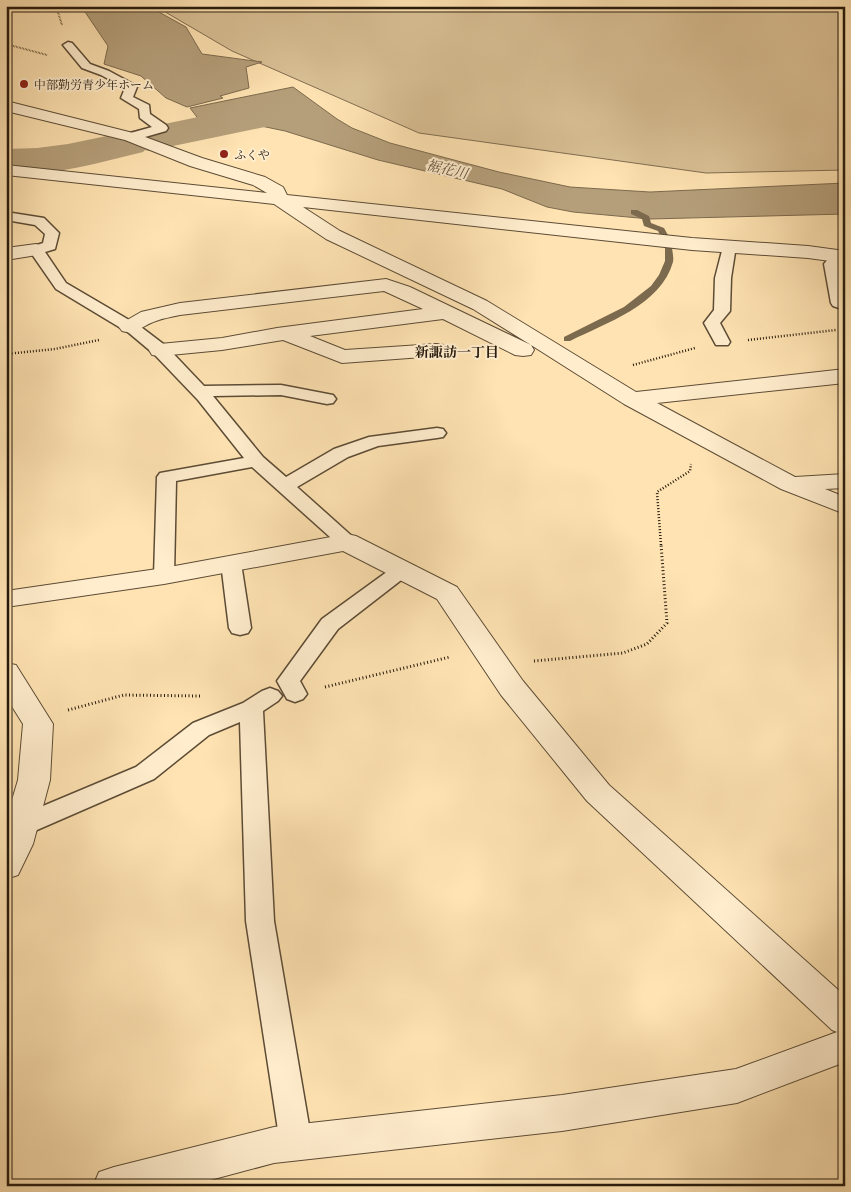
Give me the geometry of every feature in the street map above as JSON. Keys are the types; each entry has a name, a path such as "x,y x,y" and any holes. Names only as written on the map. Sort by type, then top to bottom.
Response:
{"street":[{"path":"6,106 131,137 196,162 259,181 277,191 280,200 333,235 480,305 632,399 677,430 790,484 845,506"},
{"path":"6,170 692,244 808,252 841,257"},
{"path":"6,254 36,250"},
{"path":"129,327 148,316 164,313 386,285 403,291 543,360 568,369 583,368"},
{"path":"238,304 284,333 342,357 436,350"},
{"path":"160,350 222,344 284,333 446,312"},
{"path":"632,399 845,376"},
{"path":"790,484 845,481"},
{"path":"6,599 164,576 347,542 447,592 512,688 598,793 845,1019"},
{"path":"6,672 38,724 34,780 16,844 6,866"},
{"path":"114,1186 274,1145 562,1113 737,1086 845,1045"}],"lane":[{"path":"68,45 86,66 105,73 131,87 127,98 145,108 144,115 162,128 131,137"},
{"path":"6,216 39,221 52,233 50,246 36,250 61,286 129,327 160,350 199,391 256,461 347,542"},
{"path":"722,342 712,324 722,311 721,293 729,246"},
{"path":"839,303 831,264 841,257"},
{"path":"199,391 281,390 327,399"},
{"path":"285,486 340,453 375,441 437,433"},
{"path":"164,576 167,477 256,461"},
{"path":"231,563 240,628"},
{"path":"21,826 145,773 201,729 272,699 288,681 330,624 402,570"},
{"path":"272,699 260,920 296,1143"}],"path":[{"path":"6,354 55,349 102,339 122,332 129,327"},
{"path":"496,664 624,653 647,644 667,623 657,492 690,470 693,458 702,457 677,430"}],"shaded area":[{"path":"155,6 845,6 845,170 706,173 419,133 232,51"}],"water":[{"path":"81,6 148,6 186,27 202,54 262,62 246,67 249,88 220,96 223,98 187,107 166,98 141,76 104,64 108,46"},
{"name":"裾花川","path":"293,87 352,128 390,143 499,172 570,187 650,192 845,183 845,214 650,219 573,212 547,207 502,189 378,160 285,131 261,126 220,126 200,121 190,108"}],"waterway":[{"path":"149,138 275,113"},
{"path":"6,162 52,159 128,143"},
{"path":"634,212 646,218 647,224 661,230 665,237"},
{"path":"567,339 627,309 653,288 663,275 669,261 668,246"}],"place":[{"name":"中部勤労青少年ホーム","path":"24,84"},
{"name":"ふくや","path":"224,154"}],"district":[{"name":"新諏訪一丁目","path":"457,352"}]}
